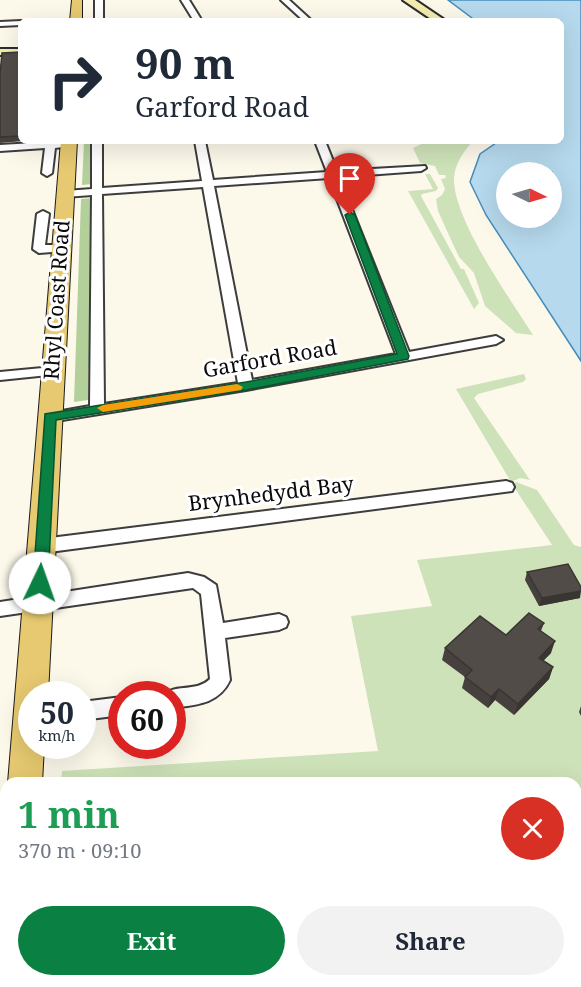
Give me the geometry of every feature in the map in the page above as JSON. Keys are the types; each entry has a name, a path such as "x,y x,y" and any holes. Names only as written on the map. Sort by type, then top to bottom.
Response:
{"main road":[{"path":"76,18 77,0"},
{"path":"408,0 436,18"},
{"path":"0,52 18,52"},
{"name":"Rhyl Coast Road","path":"33,681 64,194 62,144"},
{"name":"Rhyl Coast Road","path":"25,777 27,759"}],"street":[{"path":"99,0 99,18"},
{"path":"185,0 196,18"},
{"path":"285,0 305,18"},
{"path":"0,24 18,23"},
{"path":"0,148 50,144"},
{"path":"47,173 62,144"},
{"path":"97,410 98,144"},
{"path":"201,144 246,386"},
{"path":"321,144 404,356"},
{"path":"64,194 422,168"},
{"path":"43,214 39,249 61,248"},
{"name":"Garford Road","path":"50,417 246,386 496,340"},
{"path":"0,376 53,371"},
{"name":"Brynhedydd Bay","path":"42,546 506,487"},
{"path":"0,609 188,580 198,582 210,590 220,668 218,685 205,694 186,697"},
{"path":"215,632 279,622"}],"green space":[{"path":"84,144 94,144 93,184 82,185"},
{"path":"422,144 470,144 456,167 454,178 456,195 472,236 533,335 516,333 485,306 474,273 459,257 438,211 436,199 445,189 441,179 446,178 445,175 439,175 435,166 420,163 413,148"},
{"path":"425,174 430,174 438,188 436,191 421,196 461,269 464,269 479,303 474,309 408,191 433,189"},
{"path":"93,198 88,400 74,402 81,199"},
{"path":"524,374 526,379 523,382 478,394 474,398 530,480 520,478 511,482 456,389"},
{"path":"516,482 537,490 574,545 581,547 581,777 62,777 62,771 378,751 351,616 432,606 417,560 552,545 512,484"}],"water":[{"path":"448,0 581,0 581,361 486,215 470,182 480,154 495,144 564,144 564,18 472,18"}],"building":[{"path":"18,52 18,136 0,137 2,53"},
{"path":"568,564 581,591 542,598 527,572"},
{"path":"529,613 544,623 538,629 555,641 539,658 553,667 518,704 499,689 491,697 465,677 472,670 445,648 480,616 506,635"}],"slow traffic":[{"path":"103,408 237,387"}],"route":[{"path":"40,583 50,417 246,386 404,356 350,215"}]}
